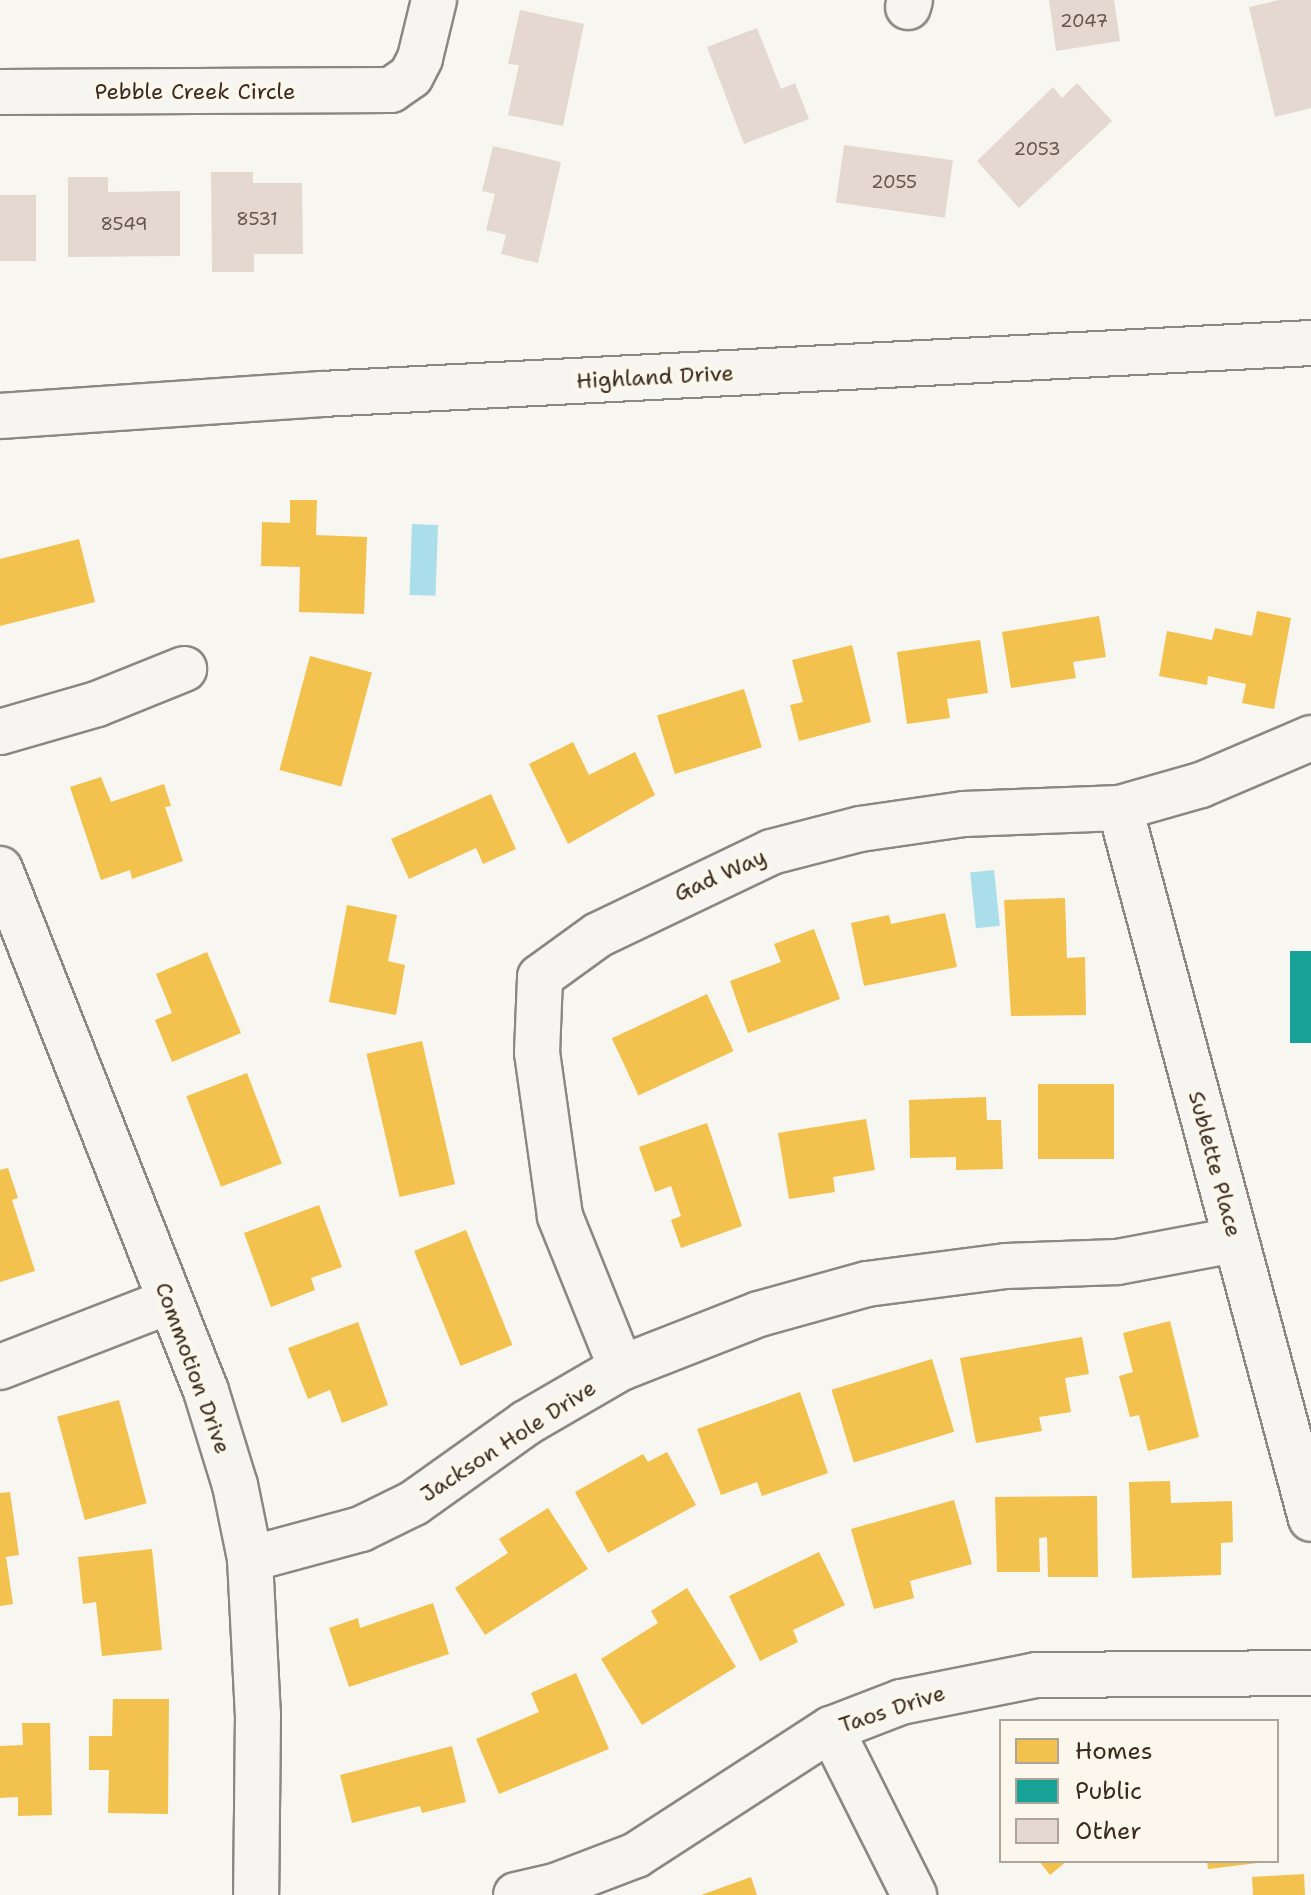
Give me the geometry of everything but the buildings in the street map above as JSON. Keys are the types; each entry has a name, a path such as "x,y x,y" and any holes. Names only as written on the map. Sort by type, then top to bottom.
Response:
{"street":[{"name":"Pebble Creek Circle","path":"0,92 391,90 411,76 420,58 434,0"},
{"name":"Highland Drive","path":"0,416 322,394 1311,343"},
{"path":"0,732 97,704 184,669"},
{"name":"Gad Way","path":"621,1368 560,1216 537,1053 540,977 611,928 771,852 860,829 964,814 1120,808 1201,785 1311,738"},
{"name":"Sublette Place","path":"1120,808 1311,1519"},
{"name":"Commotion Drive","path":"0,869 210,1405 250,1559 258,1715 256,1895"},
{"name":"Jackson Hole Drive","path":"250,1559 361,1529 414,1503 526,1423 621,1368 759,1314 867,1284 1006,1266 1117,1262 1235,1240"},
{"path":"0,1367 170,1301"},
{"name":"Taos Drive","path":"516,1895 555,1886 636,1855 831,1729 901,1702 1036,1675 1311,1673"},
{"path":"831,1729 914,1895"}],"water":[{"path":"412,524 438,525 436,596 410,595"},
{"path":"994,870 1000,926 976,928 970,873"}]}
